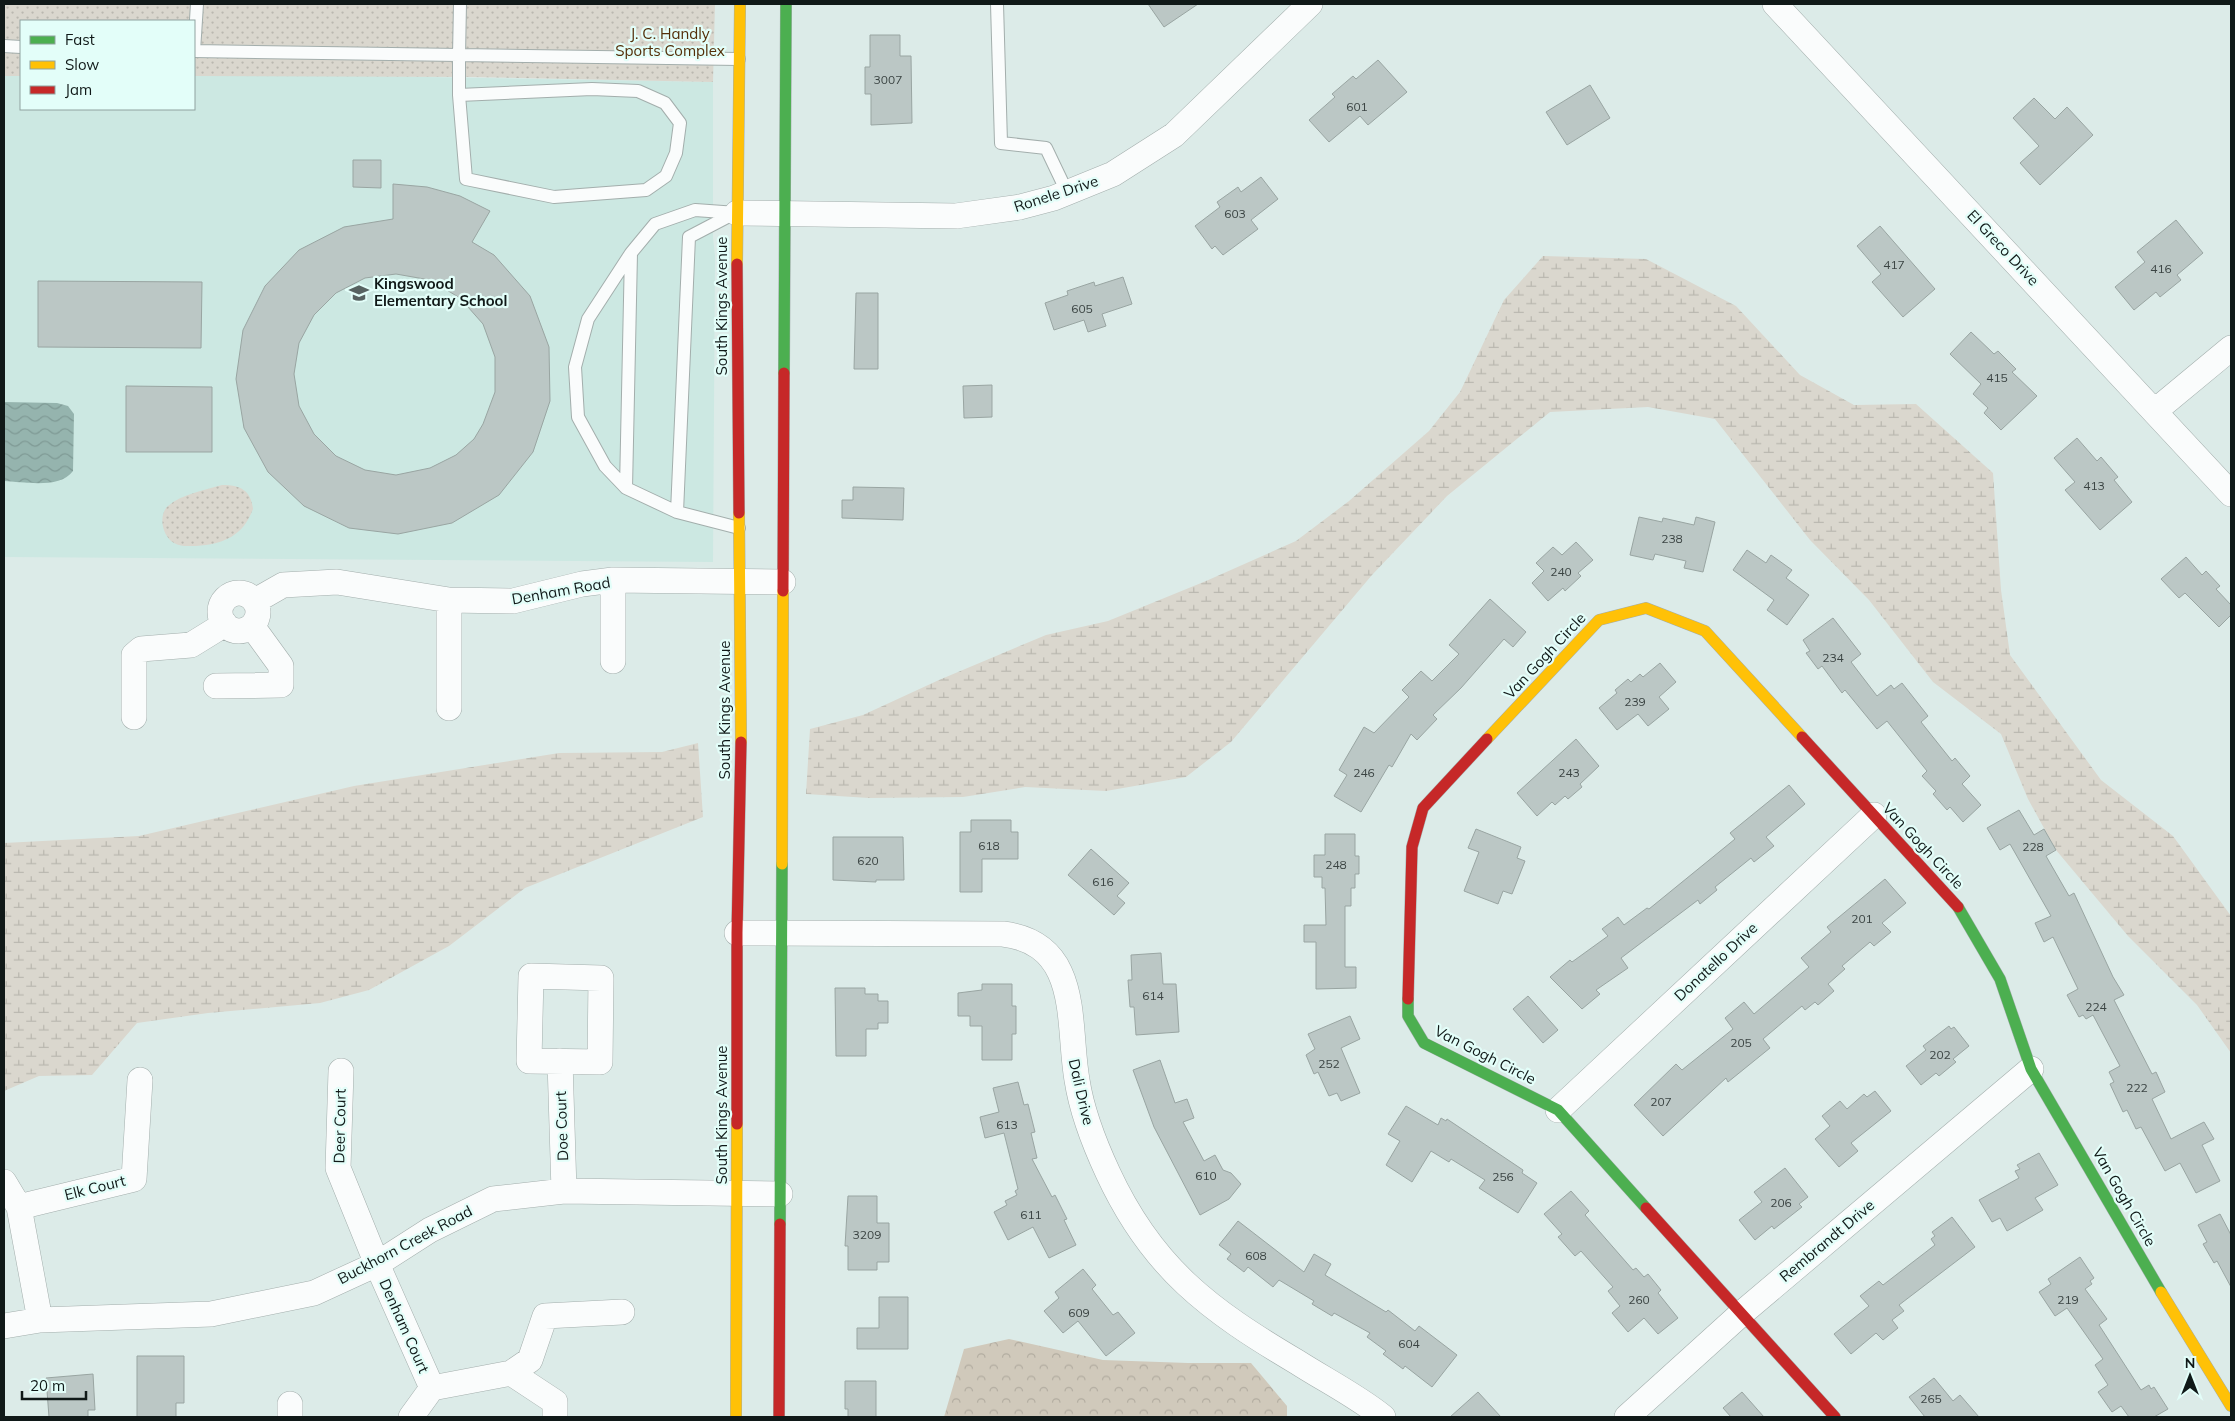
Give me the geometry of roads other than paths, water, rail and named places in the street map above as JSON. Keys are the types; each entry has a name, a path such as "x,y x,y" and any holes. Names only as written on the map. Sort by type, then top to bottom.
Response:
{"main road":[{"name":"South Kings Avenue","path":"736,1417 737,933 741,731 737,213 740,4"},
{"path":"779,1417 786,4"},
{"name":"Van Gogh Circle","path":"1835,1417 1558,1110 1424,1043 1408,1016 1412,847 1424,808 1600,620 1646,608 1705,631 1960,909 2000,979 2031,1069 2200,1358 2231,1406"}],"street":[{"name":"Ronele Drive","path":"737,213 956,216 1020,207 1067,192 1113,174 1174,135 1310,4"},
{"name":"El Greco Drive","path":"1775,4 2155,410 2231,494"},
{"path":"2155,410 2231,348"},
{"path":"613,580 613,661"},
{"name":"Denham Road","path":"255,601 283,585 337,582 449,600 513,601 582,584 613,580 783,582"},
{"path":"237,593 243,593 255,601 258,617 252,626 239,631 233,630 224,624 220,610 226,599 237,593"},
{"path":"448,708 449,600"},
{"path":"134,717 134,655 141,649 191,644 224,624"},
{"path":"216,686 281,685 281,666 252,626"},
{"name":"Donatello Drive","path":"1558,1110 1874,815"},
{"name":"Dali Drive","path":"737,933 1003,934 1024,938 1042,950 1057,967 1066,984 1075,1068 1087,1121 1108,1174 1137,1226 1174,1272 1208,1304 1254,1336 1361,1401 1383,1417"},
{"name":"Doe Court","path":"560,1061 564,1191"},
{"name":"Rembrandt Drive","path":"1627,1417 1742,1313 2031,1069"},
{"name":"Deer Court","path":"341,1070 338,1168 377,1264"},
{"name":"Elk Court","path":"19,1206 134,1179 140,1080"},
{"path":"4,1182 19,1206 40,1320"},
{"name":"Buckhorn Creek Road","path":"4,1326 40,1320 211,1314 314,1293 377,1264 430,1230 493,1199 564,1191 780,1194"},
{"name":"Denham Court","path":"377,1264 432,1388"},
{"path":"411,1417 432,1388 511,1373 530,1360 545,1316 622,1312"},
{"path":"511,1373 555,1402 555,1417"}],"lane":[{"path":"195,35 197,4"},
{"path":"459,95 592,88 638,91 665,103 680,123 676,153 666,176 646,190 554,197 466,179 459,95 460,4"},
{"path":"997,4 1001,143 1046,148 1067,192"},
{"path":"4,46 20,47"},
{"path":"195,50 739,59"},
{"path":"737,213 695,210 655,224 632,253 588,319 575,367 578,417 605,466 626,488 677,512 739,528"},
{"path":"677,512 689,237 737,213"},
{"path":"626,488 632,253"}],"water":[{"path":"4,402 57,403 68,406 74,414 73,471 67,477 41,483 4,481"}],"place":[{"name":"Kingswood Elementary School","path":"359,293"}],"park label":[{"name":"J. C. Handly Sports Complex","path":"670,42"}]}
